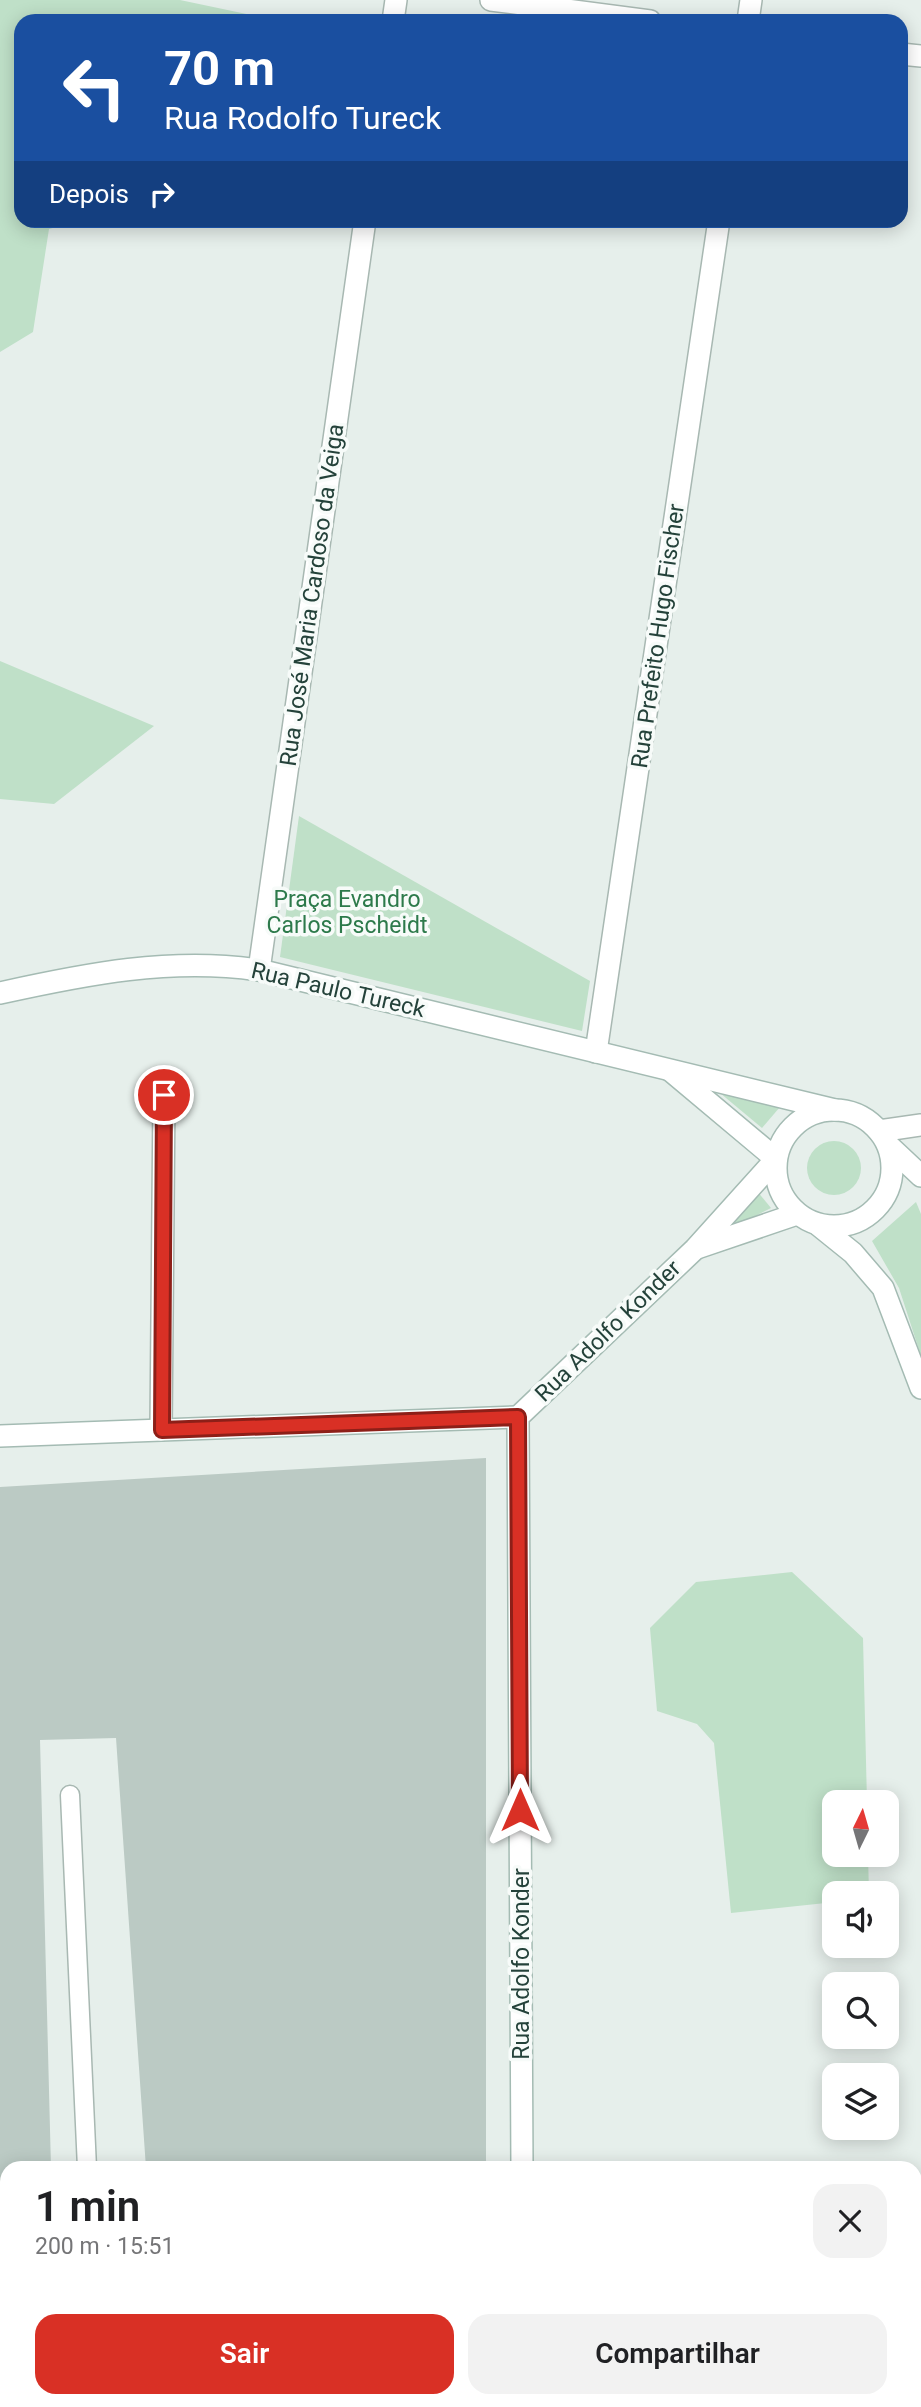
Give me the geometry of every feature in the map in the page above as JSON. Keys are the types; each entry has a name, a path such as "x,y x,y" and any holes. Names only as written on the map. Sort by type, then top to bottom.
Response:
{"street":[{"path":"491,0 597,14"},
{"name":"Rua José Maria Cardoso da Veiga","path":"259,970 364,228"},
{"name":"Rua Prefeito Hugo Fischer","path":"596,1052 718,228"},
{"name":"Rua Paulo Tureck","path":"0,993 109,971 212,963 259,970 835,1110"},
{"name":"Rua Paulo Tureck","path":"671,1071 776,1159"},
{"path":"162,1430 164,1095"},
{"path":"921,1176 867,1120 835,1110 818,1112 796,1124 781,1143 776,1159 776,1180 783,1199 797,1214 817,1224 853,1253 884,1288 921,1388"},
{"path":"883,1138 921,1125"},
{"path":"817,1224 836,1227 854,1223 871,1214 884,1200 891,1182 893,1163 883,1138"},
{"name":"Rua Adolfo Konder","path":"523,2161 518,1417 695,1249 776,1159"},
{"name":"Rua Adolfo Konder","path":"695,1249 797,1214"},
{"path":"0,1436 518,1417"}],"lane":[{"path":"70,1795 87,2161"}],"green space":[{"path":"0,0 180,0 247,14 14,14 14,228 53,228 49,229 33,332 0,352"},
{"path":"0,661 154,726 54,804 0,799"},
{"name":"Praça Evandro Carlos Pscheidt","path":"299,816 590,981 582,1031 280,957"},
{"path":"714,1088 780,1107 762,1128"},
{"path":"839,1141 849,1145 857,1153 861,1168 857,1183 849,1191 829,1195 819,1191 811,1183 807,1163 811,1153 819,1145"},
{"path":"757,1191 771,1208 710,1239"},
{"path":"916,1202 921,1214 921,1356 899,1288 872,1241"},
{"path":"792,1572 863,1638 867,1790 822,1790 822,1867 868,1867 869,1881 822,1881 822,1903 731,1913 714,1743 697,1724 657,1711 650,1628 696,1582"}],"building":[{"path":"486,1458 486,2161 146,2161 116,1738 40,1740 51,2161 0,2161 0,1487"}],"route":[{"path":"164,1095 162,1430 518,1417 520,1810"}]}
